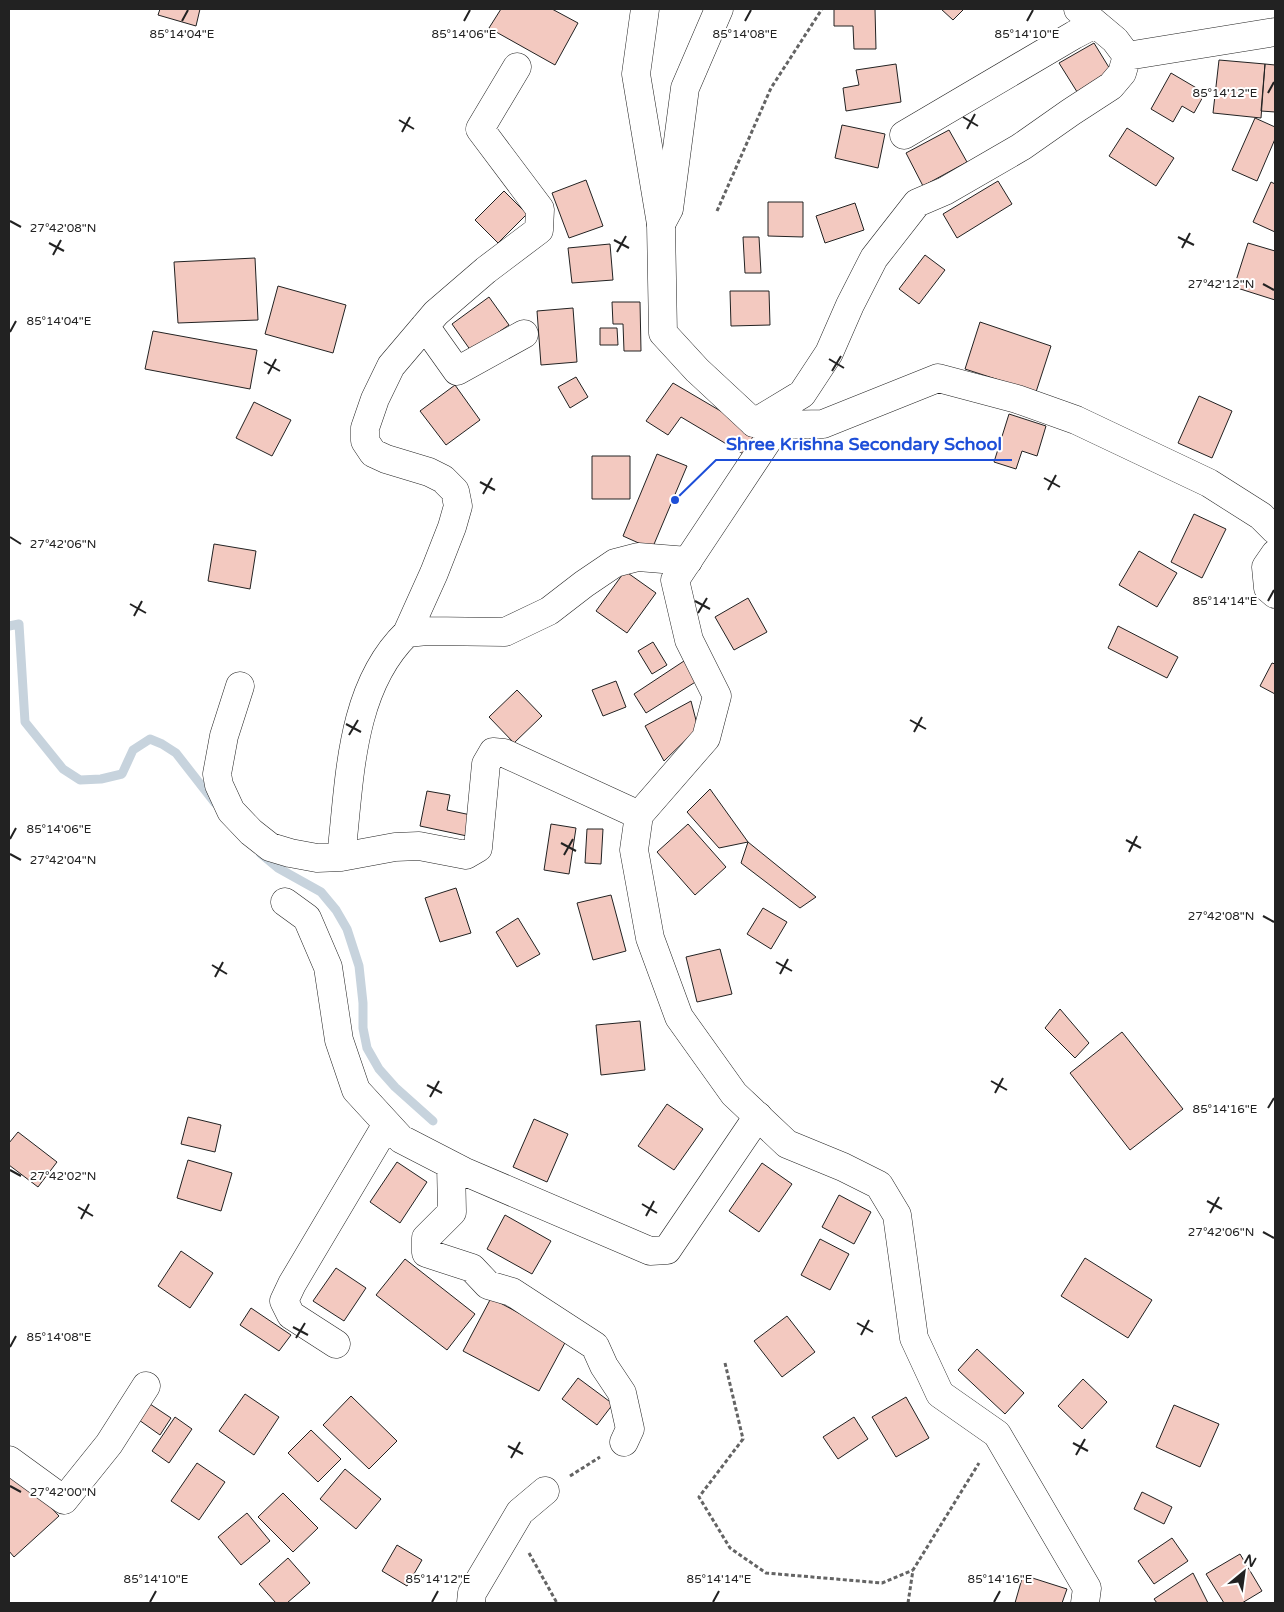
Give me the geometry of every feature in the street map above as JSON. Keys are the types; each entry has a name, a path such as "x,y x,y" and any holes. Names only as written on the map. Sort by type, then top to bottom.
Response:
{"street":[{"path":"645,9 636,74 661,224 663,333 696,370 766,424 823,424 938,378 1017,399 1076,420 1209,483 1261,516 1275,530"},
{"path":"661,224 669,209 684,88 719,9"},
{"path":"904,136 1074,35 1087,17 1115,40 1126,56 1122,73 1111,86 1021,147 945,191 917,203 874,258 829,353 802,394 766,424 688,561 675,580 689,640 717,696 706,738 639,815 634,850 650,938 679,1017 734,1094 787,1144 843,1167 879,1185 897,1215 914,1338 940,1394 997,1434 1087,1588 1085,1603"},
{"path":"1126,56 1274,30"},
{"path":"341,857 358,724 371,685 386,657 396,643 407,633 434,573 458,506 455,492 443,479 429,472 372,453 365,441 366,428 375,399 391,366 436,313 486,270 539,230 540,209 480,128 517,67"},
{"path":"425,326 456,371 524,334"},
{"path":"1275,554 1266,567 1268,588 1275,594"},
{"path":"407,633 427,631 505,632 549,611 615,563 638,557 688,561"},
{"path":"240,686 224,736 217,774 219,785 232,811 251,832 270,847 317,858 341,857 395,847 419,846 466,855 478,848 486,764 493,752 504,753 639,815"},
{"path":"285,902 307,918 328,966 339,1040 356,1090 401,1139 451,1166 650,1251 667,1250 758,1116"},
{"path":"336,1344 291,1315 284,1301 292,1284 387,1124"},
{"path":"451,1166 452,1212 426,1238 426,1253 472,1268 488,1285 512,1292 595,1346 604,1366 622,1392 630,1429 624,1442"},
{"path":"9,1460 64,1500 109,1444 146,1386"},
{"path":"471,1603 472,1593 520,1512 545,1491"}],"path":[{"path":"717,210 771,88 822,9"},
{"path":"725,1363 743,1439 699,1497 730,1548 766,1573 882,1583 913,1570"},
{"path":"908,1603 913,1570 997,1434"}],"building":[{"path":"160,9 200,9 196,26 158,15"},
{"path":"501,9 552,9 578,23 555,65 489,28"},
{"path":"834,9 875,9 876,49 854,49 853,26 834,26"},
{"path":"941,9 964,9 953,20"},
{"path":"1094,43 1113,74 1079,95 1059,63"},
{"path":"1219,60 1265,64 1261,118 1213,113"},
{"path":"896,64 901,102 846,111 843,88 859,85 856,70"},
{"path":"1265,64 1275,65 1275,112 1261,111"},
{"path":"1171,73 1205,93 1194,113 1182,106 1173,122 1151,109"},
{"path":"1255,118 1275,127 1275,139 1257,181 1232,170"},
{"path":"842,125 885,134 878,168 835,158"},
{"path":"1127,128 1174,158 1156,186 1109,156"},
{"path":"949,130 967,162 923,186 906,153"},
{"path":"586,180 603,226 569,238 552,193"},
{"path":"998,181 1012,204 957,238 943,214"},
{"path":"1271,182 1275,184 1275,232 1253,222"},
{"path":"504,191 527,214 498,243 475,220"},
{"path":"768,202 803,202 803,237 768,236"},
{"path":"855,203 864,230 825,243 816,216"},
{"path":"743,237 759,237 761,273 745,273"},
{"path":"1248,243 1275,251 1275,300 1234,287"},
{"path":"610,244 613,280 572,283 568,248"},
{"path":"925,255 945,270 919,304 899,289"},
{"path":"255,258 258,320 178,323 174,262"},
{"path":"278,286 346,305 333,353 265,334"},
{"path":"730,291 769,291 770,325 731,326"},
{"path":"489,297 509,325 471,351 452,324"},
{"path":"612,302 640,302 641,351 624,351 623,324 613,324"},
{"path":"573,308 577,362 541,365 537,311"},
{"path":"980,322 1051,346 1036,392 965,369"},
{"path":"600,328 617,328 618,345 600,345"},
{"path":"153,331 257,350 250,389 145,369"},
{"path":"576,377 588,397 570,408 558,387"},
{"path":"673,383 758,433 745,455 681,417 668,435 646,421"},
{"path":"455,385 480,420 446,445 420,411"},
{"path":"1199,396 1232,411 1212,458 1178,443"},
{"path":"254,402 291,420 272,456 236,438"},
{"path":"1009,414 1046,426 1037,456 1022,451 1016,469 994,462"},
{"path":"657,454 687,466 652,549 623,536"},
{"path":"592,456 630,456 630,499 592,499"},
{"path":"1194,514 1226,529 1202,578 1171,562"},
{"path":"214,544 256,551 250,589 208,581"},
{"path":"1139,551 1177,573 1157,607 1119,585"},
{"path":"625,571 656,593 627,633 596,611"},
{"path":"748,598 767,632 734,650 715,617"},
{"path":"1118,626 1178,657 1167,678 1108,648"},
{"path":"653,642 667,665 652,674 638,651"},
{"path":"684,661 697,681 646,713 634,694"},
{"path":"1272,663 1275,664 1275,694 1260,686"},
{"path":"616,681 626,707 603,716 592,690"},
{"path":"517,690 542,716 514,743 489,717"},
{"path":"691,701 698,728 664,761 645,726"},
{"path":"710,789 748,842 719,848 687,812"},
{"path":"427,791 450,795 447,810 471,815 467,836 420,826"},
{"path":"551,824 576,828 569,874 544,870"},
{"path":"688,824 726,867 695,895 657,852"},
{"path":"587,829 603,829 601,864 585,863"},
{"path":"748,842 816,897 800,908 741,863"},
{"path":"456,888 471,933 440,942 425,898"},
{"path":"611,895 626,951 593,960 577,903"},
{"path":"763,908 787,922 771,949 747,934"},
{"path":"518,918 540,954 517,967 496,932"},
{"path":"720,949 732,994 697,1002 686,957"},
{"path":"1060,1009 1089,1043 1075,1058 1045,1028"},
{"path":"640,1021 645,1070 601,1075 596,1025"},
{"path":"1122,1032 1183,1109 1130,1150 1070,1073"},
{"path":"667,1104 703,1129 674,1170 638,1146"},
{"path":"188,1117 221,1125 215,1152 181,1144"},
{"path":"534,1119 568,1134 547,1182 513,1167"},
{"path":"18,1132 57,1162 38,1187 9,1165 9,1143"},
{"path":"188,1160 232,1173 221,1211 177,1198"},
{"path":"397,1162 427,1182 400,1223 370,1202"},
{"path":"762,1163 792,1184 759,1232 729,1211"},
{"path":"839,1195 871,1212 854,1244 822,1227"},
{"path":"505,1215 551,1241 532,1274 487,1249"},
{"path":"820,1239 849,1254 830,1290 801,1275"},
{"path":"181,1251 213,1273 190,1308 158,1286"},
{"path":"1085,1258 1152,1300 1128,1338 1061,1296"},
{"path":"405,1259 475,1314 447,1350 376,1295"},
{"path":"336,1268 366,1288 344,1321 313,1301"},
{"path":"491,1298 567,1339 539,1391 463,1351"},
{"path":"251,1308 291,1335 279,1351 240,1325"},
{"path":"787,1316 815,1352 782,1377 754,1341"},
{"path":"977,1349 1024,1393 1005,1414 958,1370"},
{"path":"578,1378 613,1404 597,1425 562,1399"},
{"path":"1083,1379 1107,1402 1082,1429 1058,1406"},
{"path":"245,1394 279,1417 254,1455 219,1431"},
{"path":"351,1396 397,1441 369,1469 323,1425"},
{"path":"906,1397 929,1438 896,1457 872,1417"},
{"path":"150,1404 171,1418 160,1435 139,1420"},
{"path":"1174,1405 1219,1424 1200,1467 1156,1447"},
{"path":"175,1417 192,1429 169,1463 152,1451"},
{"path":"854,1417 868,1439 838,1459 823,1437"},
{"path":"311,1430 341,1459 318,1482 288,1453"},
{"path":"197,1463 225,1482 199,1520 171,1501"},
{"path":"14,1468 59,1516 14,1557 9,1551 9,1474"},
{"path":"345,1469 381,1499 356,1529 320,1499"},
{"path":"1142,1492 1172,1507 1164,1524 1134,1509"},
{"path":"283,1493 318,1528 293,1552 258,1517"},
{"path":"247,1513 270,1541 241,1565 218,1537"},
{"path":"1172,1538 1188,1561 1154,1584 1138,1561"},
{"path":"397,1545 422,1560 407,1586 382,1571"},
{"path":"1240,1554 1262,1591 1242,1603 1224,1603 1206,1574"},
{"path":"288,1558 310,1583 287,1603 276,1603 259,1584"},
{"path":"1193,1573 1208,1603 1157,1603 1154,1599"},
{"path":"1023,1575 1067,1589 1062,1603 1015,1603"}],"waterway":[{"path":"9,626 19,624 25,722 63,769 80,780 101,779 122,774 133,750 150,739 176,753 215,803"},
{"path":"260,853 278,868 321,892 336,910 347,929 359,966 363,1003 363,1028 367,1048 379,1069 395,1087 433,1121"}],"place":[{"name":"Shree Krishna Secondary School","path":"675,500"}]}
